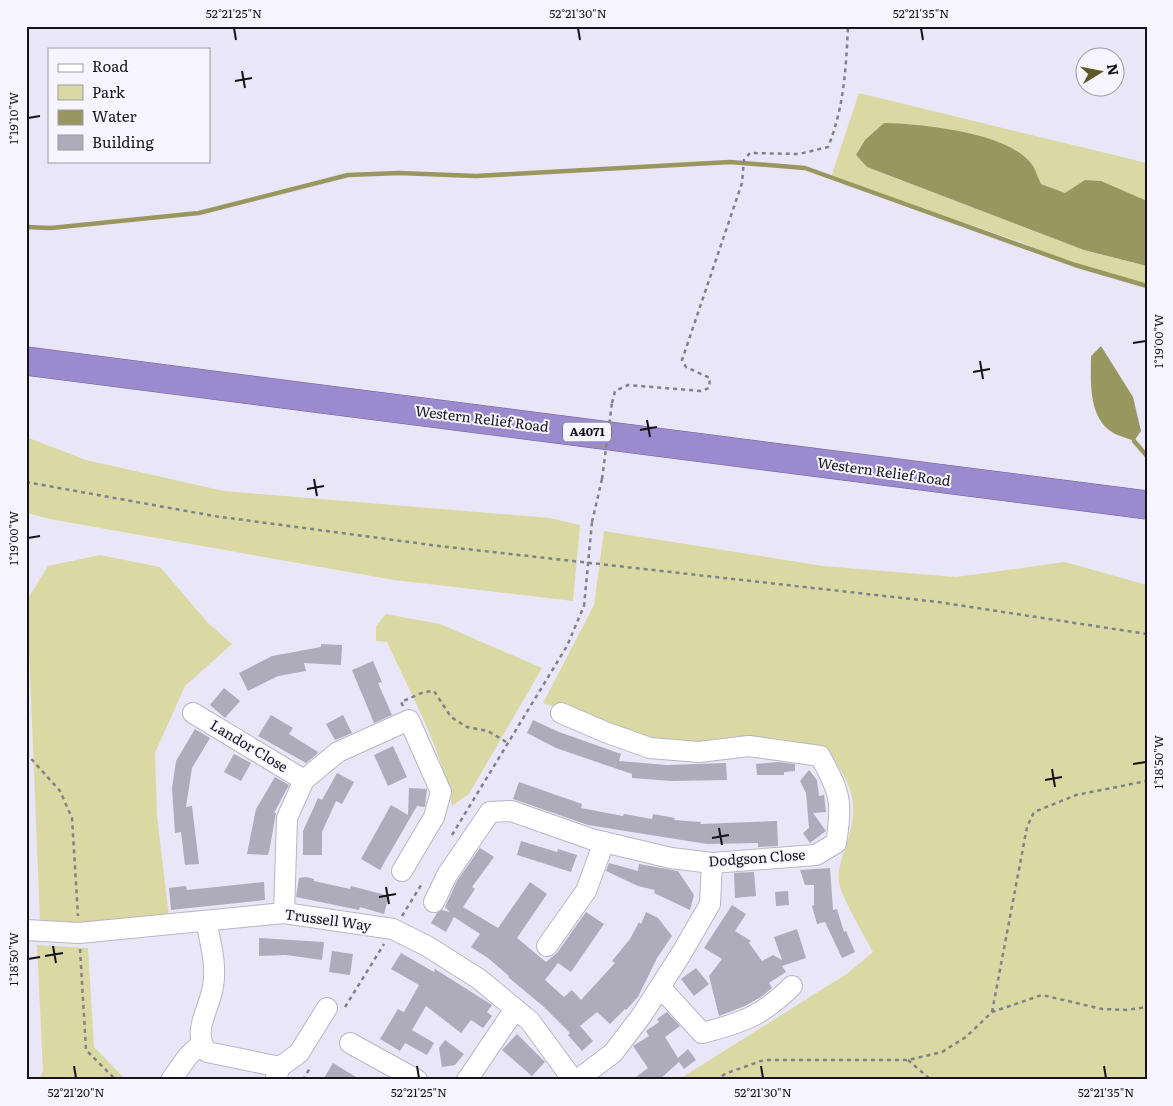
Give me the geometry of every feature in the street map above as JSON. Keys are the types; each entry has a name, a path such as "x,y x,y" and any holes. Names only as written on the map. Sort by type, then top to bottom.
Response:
{"highway":[{"name":"Western Relief Road","path":"26,361 1147,505"}],"street":[{"name":"Landor Close","path":"193,713 304,780"},
{"name":"Dodgson Close","path":"434,902 447,875 490,812 512,811 604,842 671,858 712,863 816,854 836,843 841,813 837,786 820,756 749,746 698,752 650,748 605,732 561,713"},
{"path":"284,913 287,818 304,780 338,752 409,720 441,792 434,817 402,870"},
{"path":"547,946 586,891 604,842"},
{"path":"577,1080 613,1053 660,987 710,904 712,863"},
{"name":"Trussell Way","path":"26,930 78,933 284,913 393,929 427,946 479,979 530,1021 573,1080"},
{"path":"206,921 213,957 214,986 200,1028 201,1044 207,1052 278,1074 299,1053 327,1008"},
{"path":"660,987 702,1033 752,1018 773,1006 792,986"},
{"path":"467,1080 515,1009"},
{"path":"350,1043 417,1080"},
{"path":"171,1080 188,1056 201,1044"}],"path":[{"path":"584,606 592,522 602,479 615,391 628,385 701,391 709,388 710,378 686,367 682,360 739,192 744,160 750,153 799,154 828,147 835,130 846,82 848,26"},
{"path":"26,482 214,516 439,546 938,602 1147,634"},
{"path":"409,720 402,702 424,692 434,691 451,717 467,727 488,731 508,743"},
{"path":"992,1012 1027,827 1034,812 1076,795 1147,780"},
{"path":"715,1080 728,1073 764,1060 908,1060 942,1052 966,1037 992,1012 1042,995 1102,1009 1127,1010 1147,1007"},
{"path":"908,1060 931,1080"}],"green space":[{"path":"859,93 1147,163 1147,201 1100,181 1085,180 1065,194 1041,184 1032,165 856,155 867,167 1084,250 1147,266 1147,286 1075,265 1023,243 831,177"},
{"path":"26,437 86,460 224,491 550,518 580,525 573,601 394,580 55,520 26,513"},
{"path":"604,531 823,566 956,577 1065,562 1147,585 1147,1080 678,1080 848,973 873,952 849,907 839,883 839,869 853,818 852,796 843,775 828,751 780,739 738,736 696,742 647,739 543,703 594,605"},
{"path":"100,555 160,567 208,623 232,644 185,686 155,753 157,816 169,917 88,924 40,921 27,600 48,566"},
{"path":"386,614 440,624 542,668 469,794 452,806 441,763 415,702 387,642 376,641 376,626"},
{"path":"37,945 88,948 94,1047 126,1080 39,1080 43,1071"}],"water":[{"path":"884,123 942,128 964,132 1006,145 1022,154 1033,166 1041,184 1065,193 1085,180 1101,181 1147,201 1147,266 1084,250 867,167 856,155 865,140"},
{"path":"1101,346 1133,397 1141,431 1134,441 1109,430 1097,415 1092,396 1091,356"}],"building":[{"path":"321,644 342,645 341,665 304,663 306,671 278,676 248,691 239,673 272,656 321,647"},
{"path":"373,661 382,682 378,683 392,715 374,723 352,670"},
{"path":"224,688 240,701 225,718 210,705"},
{"path":"271,715 293,728 289,734 318,752 317,754 306,763 258,736"},
{"path":"343,715 352,733 335,740 326,724"},
{"path":"533,720 559,732 621,754 619,761 667,765 726,763 727,780 672,781 632,778 632,774 556,748 527,733"},
{"path":"195,729 210,738 192,768 186,807 192,806 199,864 185,865 181,832 175,833 172,788 176,761"},
{"path":"393,746 407,777 388,786 374,755"},
{"path":"234,754 251,763 241,781 224,772"},
{"path":"778,762 795,764 795,771 784,772 784,775 757,775 756,764"},
{"path":"809,770 817,780 819,796 824,795 826,812 813,813 826,831 810,843 803,833 809,828 806,793 800,781"},
{"path":"337,773 354,782 342,804 336,801 322,832 322,855 303,855 303,831 318,798 322,800"},
{"path":"275,777 289,785 274,813 276,813 268,855 247,854 256,809"},
{"path":"519,782 582,804 581,808 623,816 624,814 652,819 653,814 675,818 674,820 701,822 700,824 777,821 778,846 758,847 758,843 707,844 588,825 513,799"},
{"path":"409,788 427,789 425,807 417,806 380,870 361,859 391,805 408,815"},
{"path":"521,841 557,852 558,849 577,855 571,872 517,855"},
{"path":"480,848 494,857 472,887 475,889 463,907 498,928 530,882 547,894 517,938 546,962 557,953 586,912 604,924 571,972 558,963 545,980 564,997 572,990 581,1000 615,963 612,961 630,939 639,922 641,924 646,912 658,918 672,936 657,958 638,997 626,1010 610,1024 597,1012 580,1026 593,1041 582,1051 568,1035 570,1033 544,1007 488,958 471,947 480,934 454,917 446,932 431,923 437,913 442,910 450,912 445,907 457,881"},
{"path":"609,863 638,871 639,864 678,871 694,895 690,910 654,893 655,890 638,886 606,871"},
{"path":"830,868 833,910 837,909 844,932 846,931 855,952 842,958 825,922 817,924 812,906 814,905 814,885 805,885 800,870"},
{"path":"754,872 756,896 735,898 734,873"},
{"path":"299,878 314,879 314,881 350,889 351,886 389,896 384,914 360,907 359,910 296,897"},
{"path":"264,882 265,900 171,910 169,888 186,886 187,890"},
{"path":"788,891 789,905 776,906 775,892"},
{"path":"732,905 746,914 735,931 751,941 749,943 762,961 773,955 782,960 774,937 797,929 806,958 782,966 786,972 769,983 772,988 761,997 745,1006 719,1016 709,976 722,959 704,948"},
{"path":"259,938 324,942 322,960 286,955 259,956"},
{"path":"332,951 353,954 350,975 329,972"},
{"path":"401,953 434,972 435,969 492,1005 487,1012 492,1016 483,1028 471,1020 461,1033 426,1006 412,1030 434,1043 427,1055 405,1043 400,1051 380,1039 398,1009 404,1012 419,985 391,969"},
{"path":"696,968 709,984 694,996 681,979"},
{"path":"667,1012 680,1026 665,1037 678,1058 688,1049 696,1060 684,1069 679,1062 659,1080 632,1080 648,1068 633,1046 649,1036 646,1031 659,1022 657,1019"},
{"path":"517,1034 545,1062 532,1076 502,1050"},
{"path":"445,1040 464,1054 455,1065 442,1067 439,1048"},
{"path":"333,1063 361,1080 323,1080"}],"waterway":[{"path":"26,227 51,228 199,213 348,175 399,173 476,176 730,162 805,168 1075,265 1147,286"},
{"path":"1134,441 1147,456"}]}
